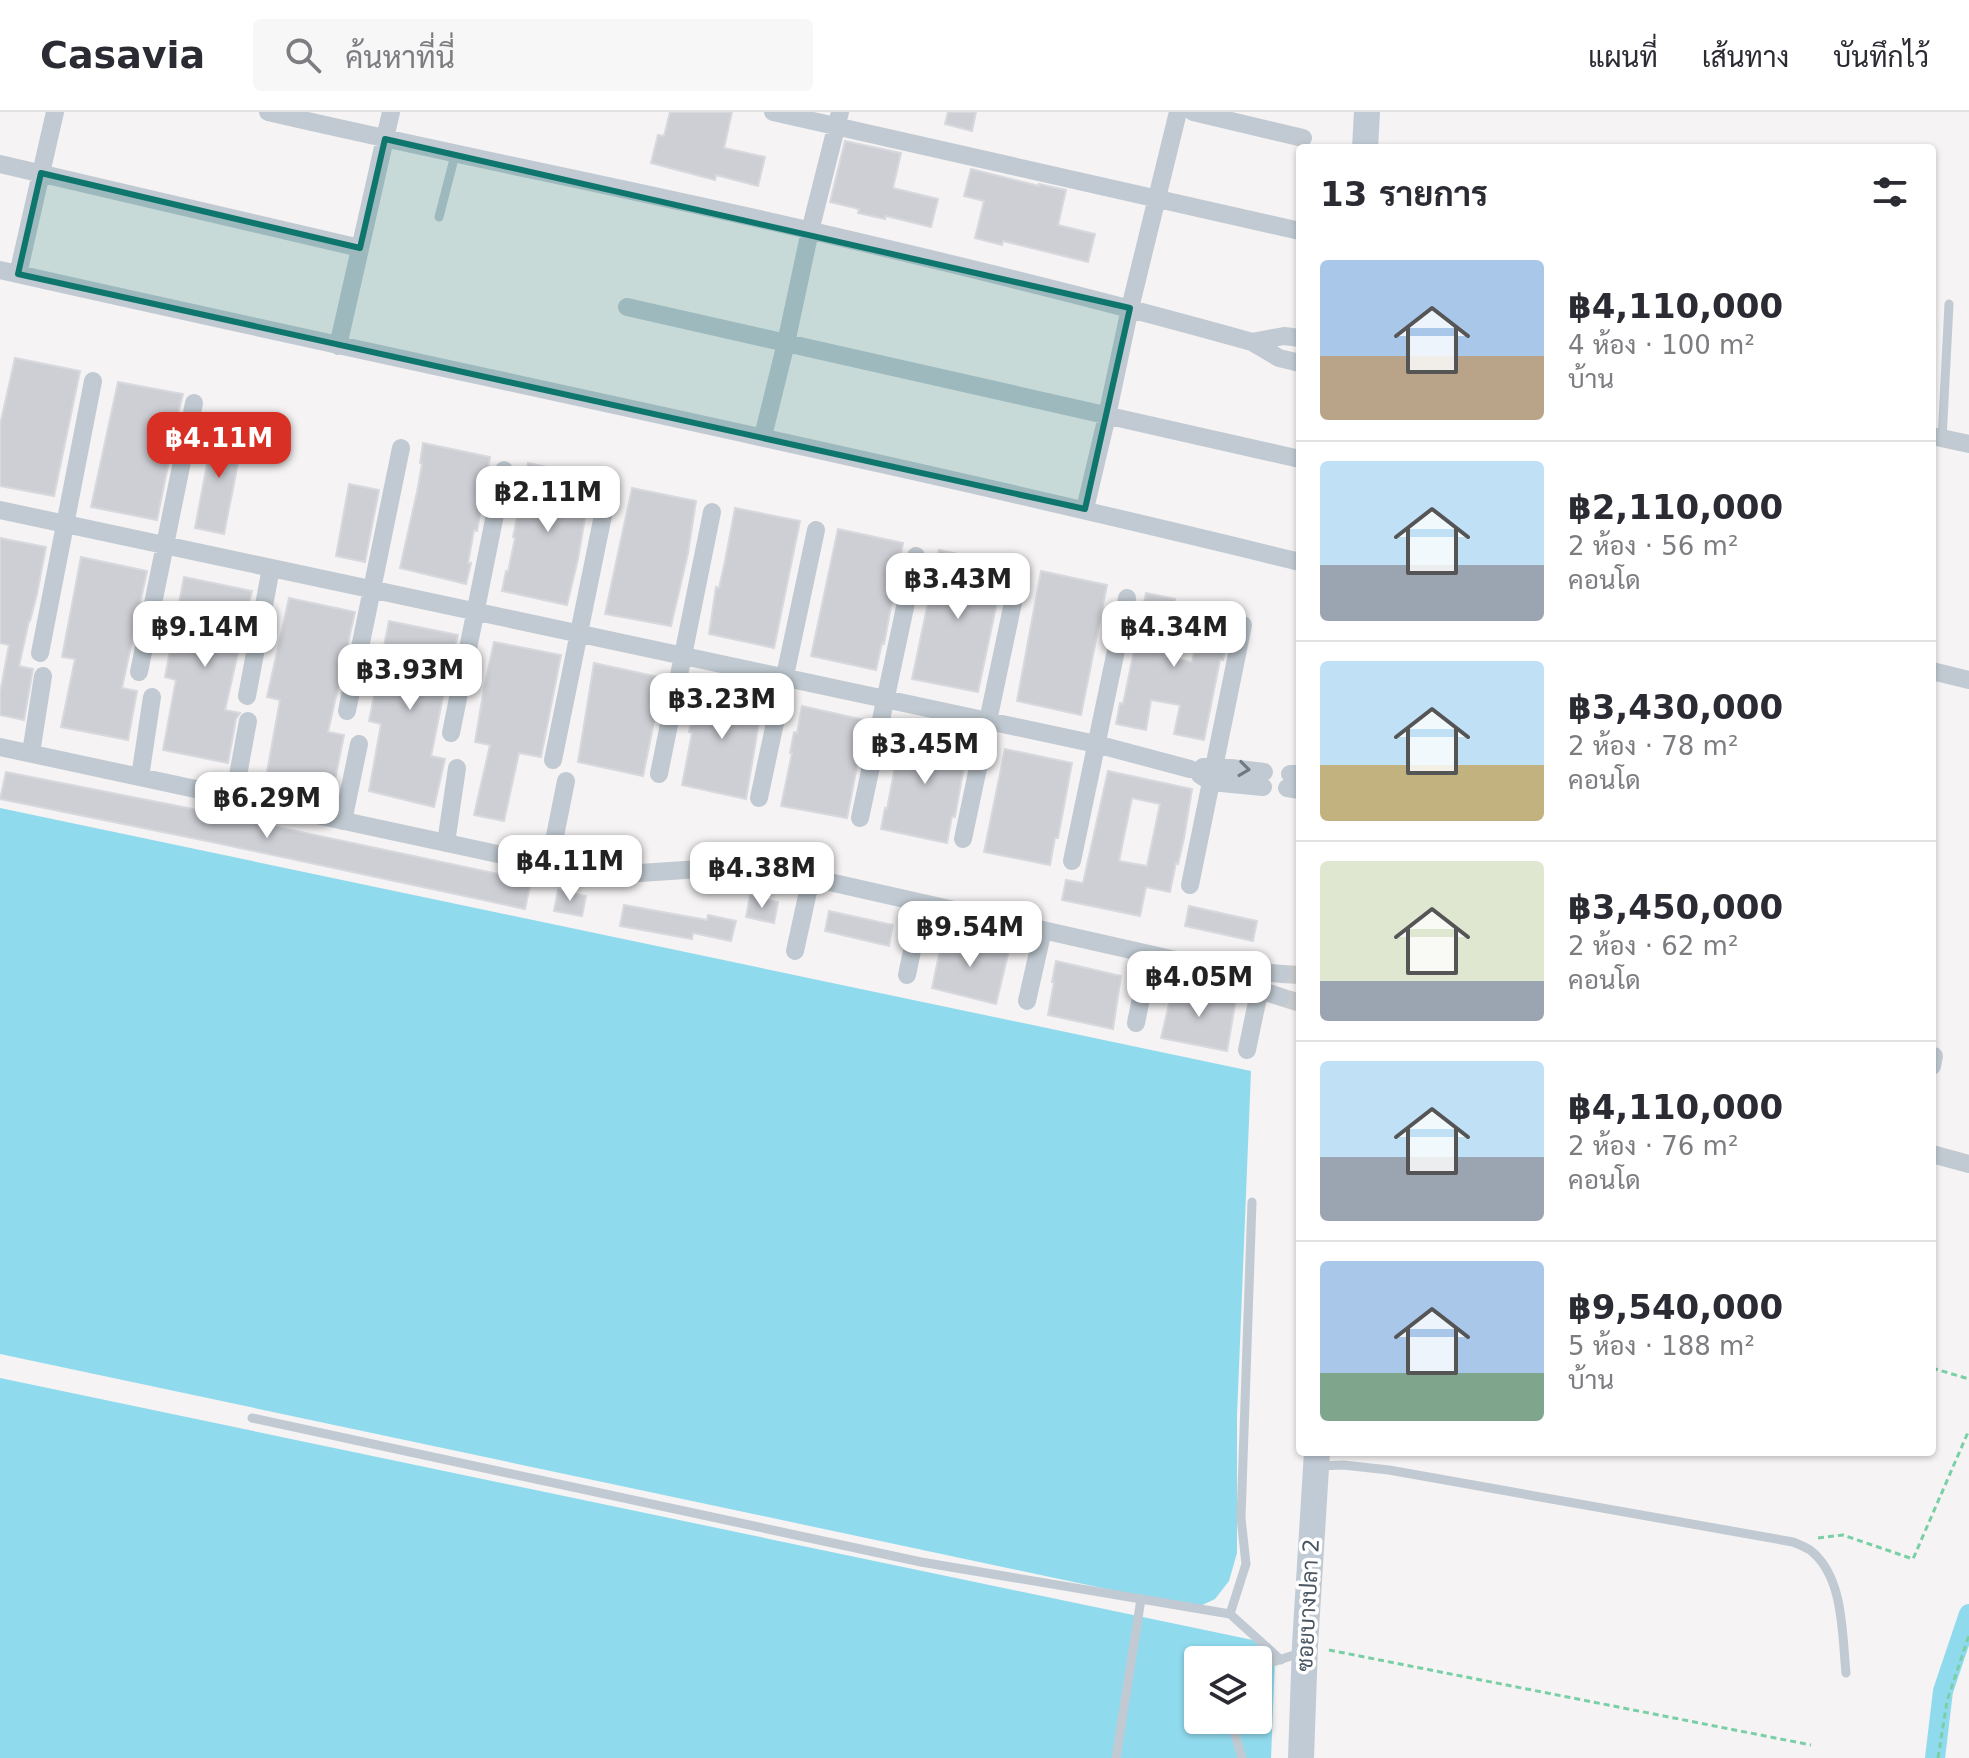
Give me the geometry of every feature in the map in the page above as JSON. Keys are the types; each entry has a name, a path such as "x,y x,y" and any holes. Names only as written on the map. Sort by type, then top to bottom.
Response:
{"street":[{"path":"55,112 41,173 9,272 763,436 1085,509 1296,561"},
{"path":"268,112 810,231 1130,308 1252,342 1279,358 1296,362"},
{"path":"338,346 391,112"},
{"path":"773,112 839,119 1158,200 1296,230"},
{"path":"1085,509 1178,112"},
{"path":"1193,112 1303,138"},
{"path":"1365,144 1367,112"},
{"path":"763,436 839,119"},
{"path":"0,164 360,248"},
{"path":"627,307 1296,458"},
{"path":"1252,342 1284,336 1296,338"},
{"path":"40,653 93,381"},
{"path":"139,672 194,403"},
{"path":"1937,438 1969,444"},
{"path":"347,711 401,448"},
{"path":"451,733 504,470"},
{"path":"553,760 608,491"},
{"path":"0,510 1096,744 1212,774 1264,779"},
{"path":"659,774 712,512"},
{"path":"759,798 816,530"},
{"path":"860,818 916,556"},
{"path":"247,696 271,568"},
{"path":"963,839 1018,579"},
{"path":"1072,861 1127,598"},
{"path":"1190,885 1243,625"},
{"path":"1936,672 1969,680"},
{"path":"31,753 43,676"},
{"path":"140,777 152,697"},
{"path":"234,797 248,721"},
{"path":"343,821 359,744"},
{"path":"0,747 577,872 609,875 763,867 1242,975 1268,978 1281,997"},
{"path":"446,843 457,768"},
{"path":"549,866 566,781"},
{"path":"795,951 811,878"},
{"path":"907,975 922,903"},
{"path":"1027,1001 1043,930"},
{"path":"1136,1023 1150,954"},
{"path":"1247,1050 1268,978"},
{"path":"1936,1155 1969,1164"},
{"name":"ซอยบางปลา 2","path":"1301,1758 1297,1652 1316,1459"}],"lane":[{"path":"439,217 455,155"},
{"path":"1937,438 1949,304"},
{"path":"1230,1614 1246,1564 1241,1518 1252,1202"},
{"path":"252,1418 921,1562 1230,1614 1297,1652"},
{"path":"1316,1459 1793,1542 1816,1557 1830,1576 1837,1593 1846,1673"},
{"path":"1116,1758 1141,1599"},
{"path":"1272,1662 1297,1652"},
{"path":"1235,1734 1242,1758"}],"path":[{"path":"1936,1369 1969,1379"},
{"path":"1793,1542 1843,1535 1913,1559 1969,1430"},
{"path":"1938,1758 1947,1701 1969,1635"},
{"path":"1297,1652 1811,1745"}],"highlighted area":[{"path":"385,139 1130,308 1085,509 18,274 41,173 360,248"}],"water":[{"path":"0,808 1251,1071 1237,1416 1237,1553 1229,1581 1215,1599 1196,1608 0,1354"},
{"path":"0,1378 1267,1643 1268,1646 1184,1646 1184,1734 1272,1734 1271,1758 0,1758"},
{"path":"1272,1654 1275,1660 1272,1734"}],"building":[{"path":"670,112 732,112 724,148 765,157 758,186 716,175 715,180 651,163 658,135 664,136"},
{"path":"948,112 976,112 972,131 945,124"},
{"path":"845,141 901,153 893,188 938,199 931,227 858,213 859,209 830,202"},
{"path":"971,169 1066,190 1058,225 1095,234 1088,262 1003,241 1002,245 975,238 984,201 964,196"},
{"path":"15,358 80,371 54,496 0,486 0,425"},
{"path":"118,382 183,394 157,520 91,507"},
{"path":"214,427 244,433 224,534 195,528"},
{"path":"423,443 490,457 466,584 400,568 417,492"},
{"path":"528,463 592,477 567,605 502,591"},
{"path":"349,484 379,490 365,562 336,556"},
{"path":"632,488 696,501 671,626 605,614"},
{"path":"735,508 800,521 774,648 709,634 716,587 719,588"},
{"path":"838,529 903,543 884,644 876,670 811,656"},
{"path":"0,538 46,547 19,666 33,669 24,720 0,715 0,693 9,645 0,643"},
{"path":"939,550 1005,564 978,692 912,679"},
{"path":"81,557 147,571 122,688 137,691 128,740 61,727 75,659 62,657"},
{"path":"1041,571 1107,585 1081,715 1017,701"},
{"path":"184,577 252,591 225,710 240,713 236,719 228,763 163,750 176,680 165,677"},
{"path":"1146,593 1175,599 1164,656 1192,662 1204,606 1233,611 1204,740 1174,734 1180,705 1151,700 1146,730 1116,724"},
{"path":"289,598 355,612 328,732 344,735 334,785 267,772 280,700 267,697"},
{"path":"389,621 458,635 431,756 445,759 434,807 369,791 381,724 369,721"},
{"path":"494,642 561,655 541,757 519,753 504,821 474,815 490,745 475,742"},
{"path":"594,663 663,678 643,776 578,762"},
{"path":"698,684 763,698 746,799 682,785"},
{"path":"802,706 869,721 862,740 847,818 781,806 794,732 797,733"},
{"path":"902,729 968,743 955,817 952,816 947,843 881,829"},
{"path":"1005,749 1072,763 1050,865 984,852"},
{"path":"1108,771 1192,789 1184,838 1170,892 1146,887 1140,916 1062,900 1066,880 1083,883","holes":["1132,798 1160,804 1147,866 1119,861"]},
{"path":"6,772 531,881 525,909 0,799"},
{"path":"558,890 586,896 582,916 554,911"},
{"path":"750,896 778,902 774,923 746,917"},
{"path":"624,905 707,920 708,915 736,921 731,941 693,933 692,939 620,926"},
{"path":"1189,906 1257,921 1253,941 1185,926"},
{"path":"829,911 893,925 889,946 825,931"},
{"path":"943,936 1009,950 996,1004 932,988"},
{"path":"1056,961 1121,976 1113,1029 1048,1015"},
{"path":"1173,987 1236,999 1227,1051 1161,1038"}],"waterway":[{"path":"1935,1758 1943,1691 1969,1614"}],"tunnel":[{"path":"1282,974 1296,975"},
{"path":"1281,997 1296,1002"}]}
